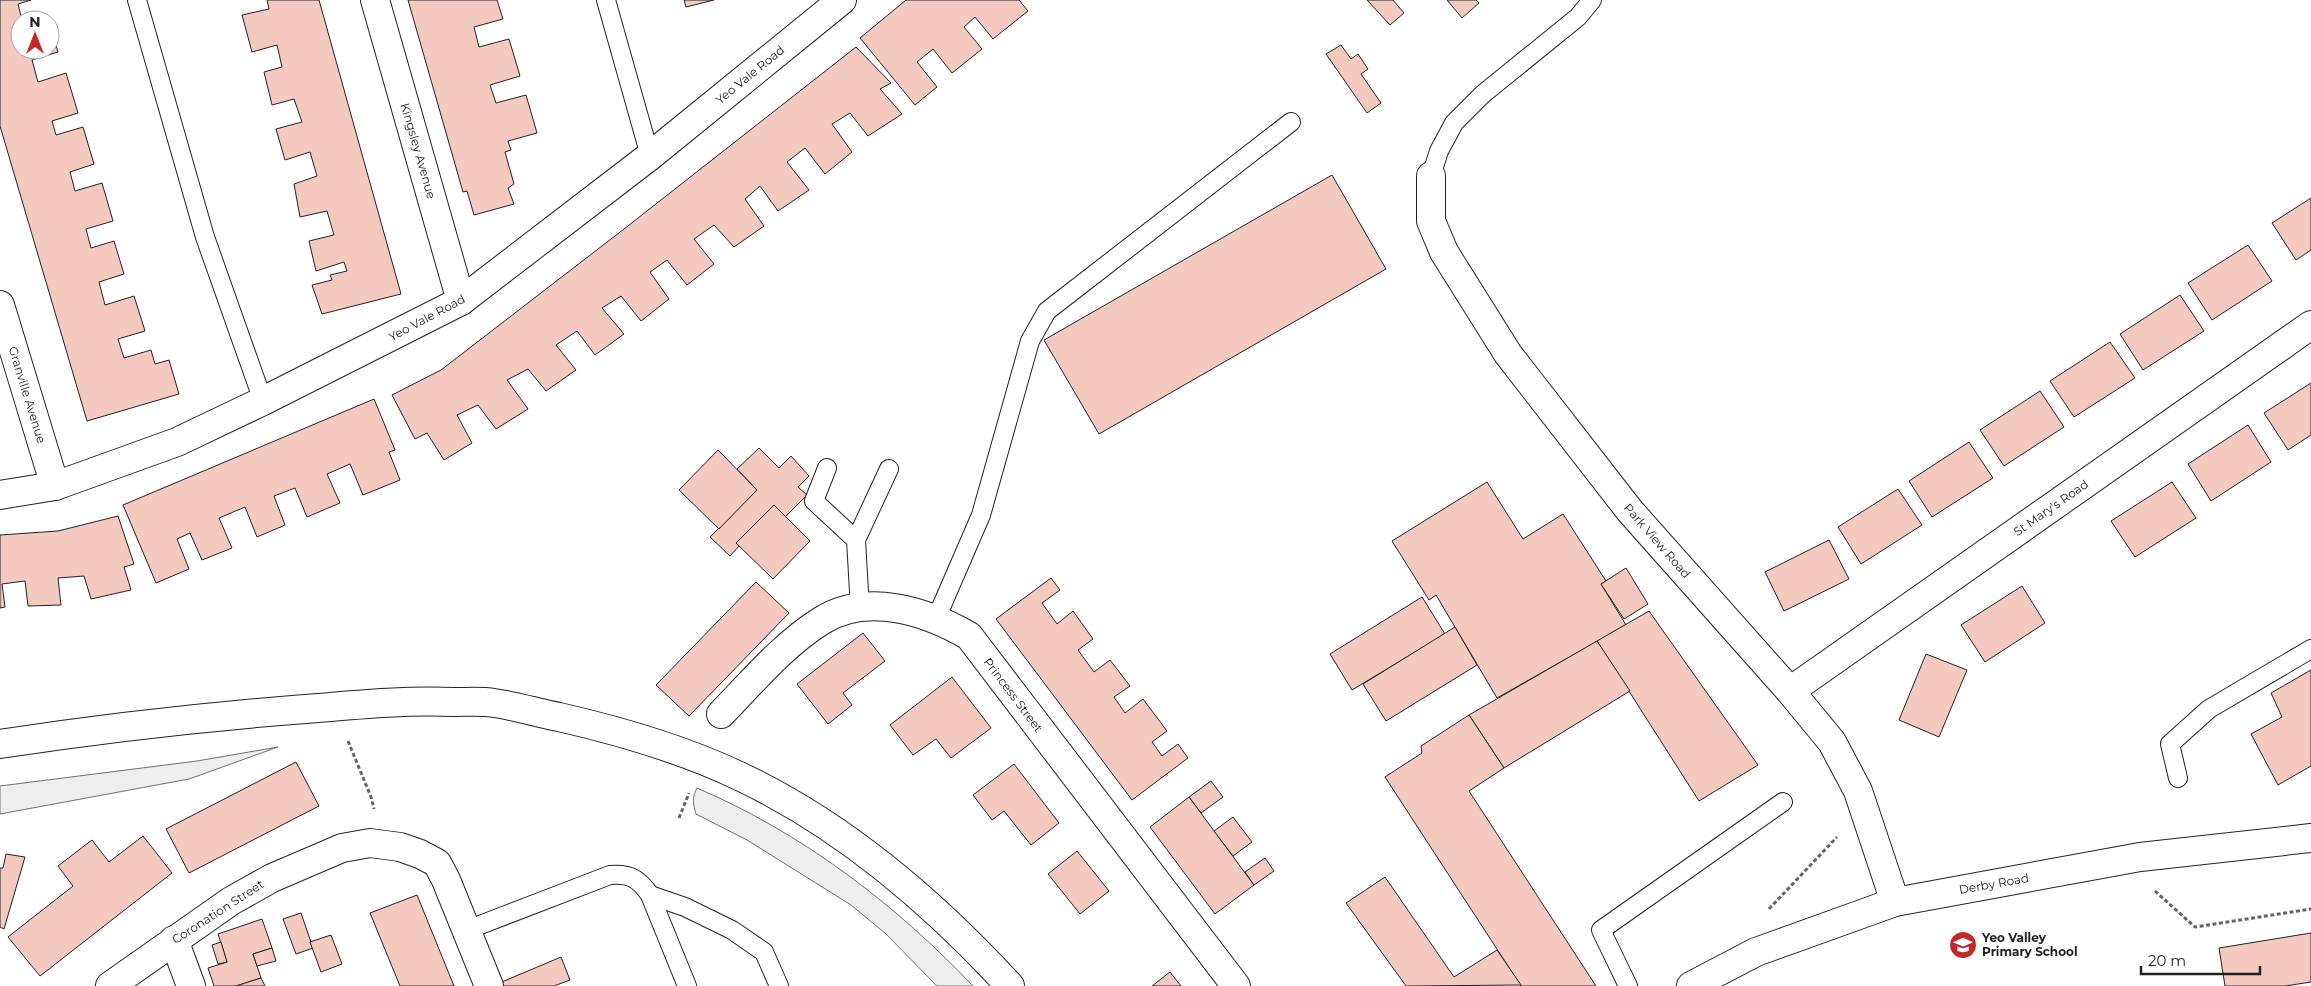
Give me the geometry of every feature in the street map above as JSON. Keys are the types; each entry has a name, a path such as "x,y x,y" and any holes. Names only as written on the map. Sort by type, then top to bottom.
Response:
{"street":[{"name":"Kingsley Avenue","path":"375,0 460,302"},
{"name":"Yeo Vale Road","path":"0,495 55,486 177,442 263,402 460,302 650,156 836,2"},
{"name":"Park View Road","path":"1431,176 1431,221 1444,252 1508,354 1630,511 1832,742 1858,792 1895,902"},
{"name":"Granville Avenue","path":"0,305 55,486"},
{"name":"St Mary's Road","path":"1790,692 2311,324"},
{"name":"Princess Street","path":"721,714 791,643 822,620 851,609 904,609 936,619 969,636 1236,986"},
{"path":"0,744 62,735 320,707 407,700 493,703 595,725 702,760 738,776 785,801 855,846 898,878 959,932 1010,986"},
{"name":"Derby Road","path":"1691,986 1756,952 1895,902 2121,860 2311,838"},
{"name":"Coronation Street","path":"110,986 231,901 298,865 342,848 370,843 382,844 420,854 437,863 467,930"},
{"path":"467,930 489,986"},
{"path":"174,940 191,986"}],"lane":[{"path":"137,0 205,237 263,402"},
{"path":"606,0 650,156"},
{"path":"1431,176 1439,151 1454,123 1483,94 1578,17 1592,0"},
{"path":"936,619 981,515 1030,341 1047,311 1291,122"},
{"path":"827,468 814,502 856,540"},
{"path":"860,609 856,540 889,469"},
{"path":"2178,778 2170,744 2209,709 2311,649"},
{"path":"1628,986 1601,930 1783,802"},
{"path":"467,930 610,875 622,874 632,876 641,882 650,895 687,986"},
{"path":"650,895 685,907 716,922 764,952 779,986"}],"path":[{"path":"320,707 339,737 350,741 371,797 382,844"},
{"path":"1756,952 1768,909 1864,809"},
{"path":"2121,860 2195,927 2311,909"}],"shaded area":[{"path":"278,747 189,779 0,814 0,786 197,761"},
{"path":"697,788 773,826 845,873 911,926 973,986 937,986 885,933 851,905 747,840 696,814 694,794"}],"building":[{"path":"0,0 31,0 18,4 20,10 10,10 10,60 32,60 38,82 66,73 78,113 52,121 56,135 83,127 94,164 70,172 75,191 102,183 113,221 86,229 91,248 114,241 124,274 99,282 105,305 134,296 145,331 118,339 124,358 151,350 155,364 169,360 179,394 87,421 0,126"},
{"path":"267,0 319,0 401,294 322,314 312,285 332,280 330,275 347,271 344,262 316,271 309,241 334,235 327,211 300,217 294,184 317,176 310,152 285,160 276,129 302,122 294,99 272,105 264,72 282,67 277,45 252,52 242,15 269,9"},
{"path":"408,0 497,0 503,19 474,27 479,47 509,39 520,76 490,85 496,103 526,95 537,133 508,141 511,150 505,152 514,184 508,188 514,204 474,215 467,191 463,192"},
{"path":"684,0 714,0 686,7"},
{"path":"906,0 1019,0 1028,11 993,39 975,17 964,27 982,49 952,73 933,49 917,62 937,87 915,105 860,38"},
{"path":"1367,0 1393,0 1404,13 1390,25"},
{"path":"1447,0 1476,0 1479,3 1462,18"},
{"path":"1341,45 1351,59 1358,54 1368,69 1361,74 1381,103 1367,113 1326,54"},
{"path":"856,47 891,83 880,89 902,114 868,136 850,113 832,124 852,152 825,174 805,148 787,162 809,190 778,211 760,186 745,199 764,226 734,247 714,225 694,239 714,264 687,285 667,260 650,272 669,299 641,321 621,296 602,308 624,334 595,355 577,331 556,345 576,370 546,391 528,369 507,380 528,409 496,429 478,405 457,415 472,443 444,460 427,433 415,439 392,395 441,370"},
{"path":"1332,175 1386,269 1099,434 1044,340"},
{"path":"2311,198 2311,250 2296,260 2272,223"},
{"path":"2248,245 2272,281 2212,320 2188,283"},
{"path":"2180,295 2204,331 2143,370 2120,334"},
{"path":"2110,342 2135,378 2074,417 2050,381"},
{"path":"2311,383 2311,435 2288,450 2264,413"},
{"path":"2040,391 2064,427 2004,466 1980,430"},
{"path":"374,399 395,450 389,452 400,480 363,495 350,464 327,474 340,503 307,517 295,488 274,496 285,525 257,537 245,507 219,518 232,548 202,560 190,533 177,539 189,569 156,583 123,505"},
{"path":"2248,425 2271,462 2211,501 2188,464"},
{"path":"1969,442 1993,478 1932,517 1909,481"},
{"path":"759,448 779,468 791,456 809,476 798,487 807,495 785,517 774,505 736,543 739,546 730,556 710,537 757,490 737,469"},
{"path":"718,450 757,490 719,529 679,490"},
{"path":"1487,482 1523,539 1563,514 1606,581 1601,584 1626,625 1497,698 1436,595 1429,600 1392,541"},
{"path":"2172,482 2196,518 2135,557 2111,521"},
{"path":"1898,489 1922,525 1861,564 1838,527"},
{"path":"774,505 810,541 773,579 736,543"},
{"path":"118,516 134,564 124,567 131,590 91,599 84,576 58,578 61,605 28,606 25,581 2,584 5,607 0,608 0,535 58,531"},
{"path":"1829,540 1849,579 1784,611 1765,572"},
{"path":"1626,568 1648,604 1624,619 1601,584"},
{"path":"1051,578 1060,590 1042,603 1057,624 1073,611 1093,639 1078,650 1094,672 1110,660 1130,686 1114,697 1125,713 1143,699 1167,731 1152,742 1162,756 1178,744 1188,758 1132,800 996,619"},
{"path":"756,582 789,613 689,716 656,685"},
{"path":"2022,586 2045,623 1985,662 1961,625"},
{"path":"1422,597 1445,634 1352,690 1330,654"},
{"path":"1649,611 1758,765 1699,801 1597,641"},
{"path":"1455,627 1477,665 1386,721 1363,684"},
{"path":"863,633 885,661 843,693 852,705 828,724 797,684"},
{"path":"1597,641 1630,691 1504,768 1469,715"},
{"path":"1926,654 1967,670 1939,737 1899,720"},
{"path":"2311,670 2311,766 2278,785 2251,734 2282,717 2271,693"},
{"path":"952,677 991,728 951,758 936,739 913,755 890,725"},
{"path":"1469,715 1504,768 1469,791 1596,986 1521,986 1385,777 1422,753 1421,746"},
{"path":"296,762 319,806 189,873 166,829"},
{"path":"1014,764 1059,823 1031,845 1004,811 992,820 973,795"},
{"path":"1211,781 1223,797 1201,813 1189,797"},
{"path":"1189,797 1254,885 1215,914 1150,827"},
{"path":"1233,817 1252,842 1233,856 1214,831"},
{"path":"143,836 172,873 40,976 8,937 73,886 58,866 92,840 109,862"},
{"path":"1077,851 1109,891 1080,914 1048,874"},
{"path":"6,854 25,857 4,929 0,927 0,868 3,868"},
{"path":"1265,858 1274,871 1254,885 1245,872"},
{"path":"1385,877 1454,977 1497,950 1521,985 1406,986 1346,903"},
{"path":"417,895 454,986 400,986 370,913"},
{"path":"301,913 313,948 296,954 283,919"},
{"path":"262,919 272,948 253,954 261,978 236,986 214,986 208,968 227,962 218,934"},
{"path":"2311,933 2311,982 2285,986 2225,986 2219,948"},
{"path":"331,935 342,964 321,972 310,942"},
{"path":"221,942 227,962 218,964 212,945"},
{"path":"272,948 276,961 257,966 253,954"},
{"path":"561,957 570,980 554,986 498,986 497,984"},
{"path":"1170,972 1181,986 1152,986"},
{"path":"261,978 265,986 236,986"}],"place":[{"name":"Yeo Valley Primary School","path":"1963,945"}]}
